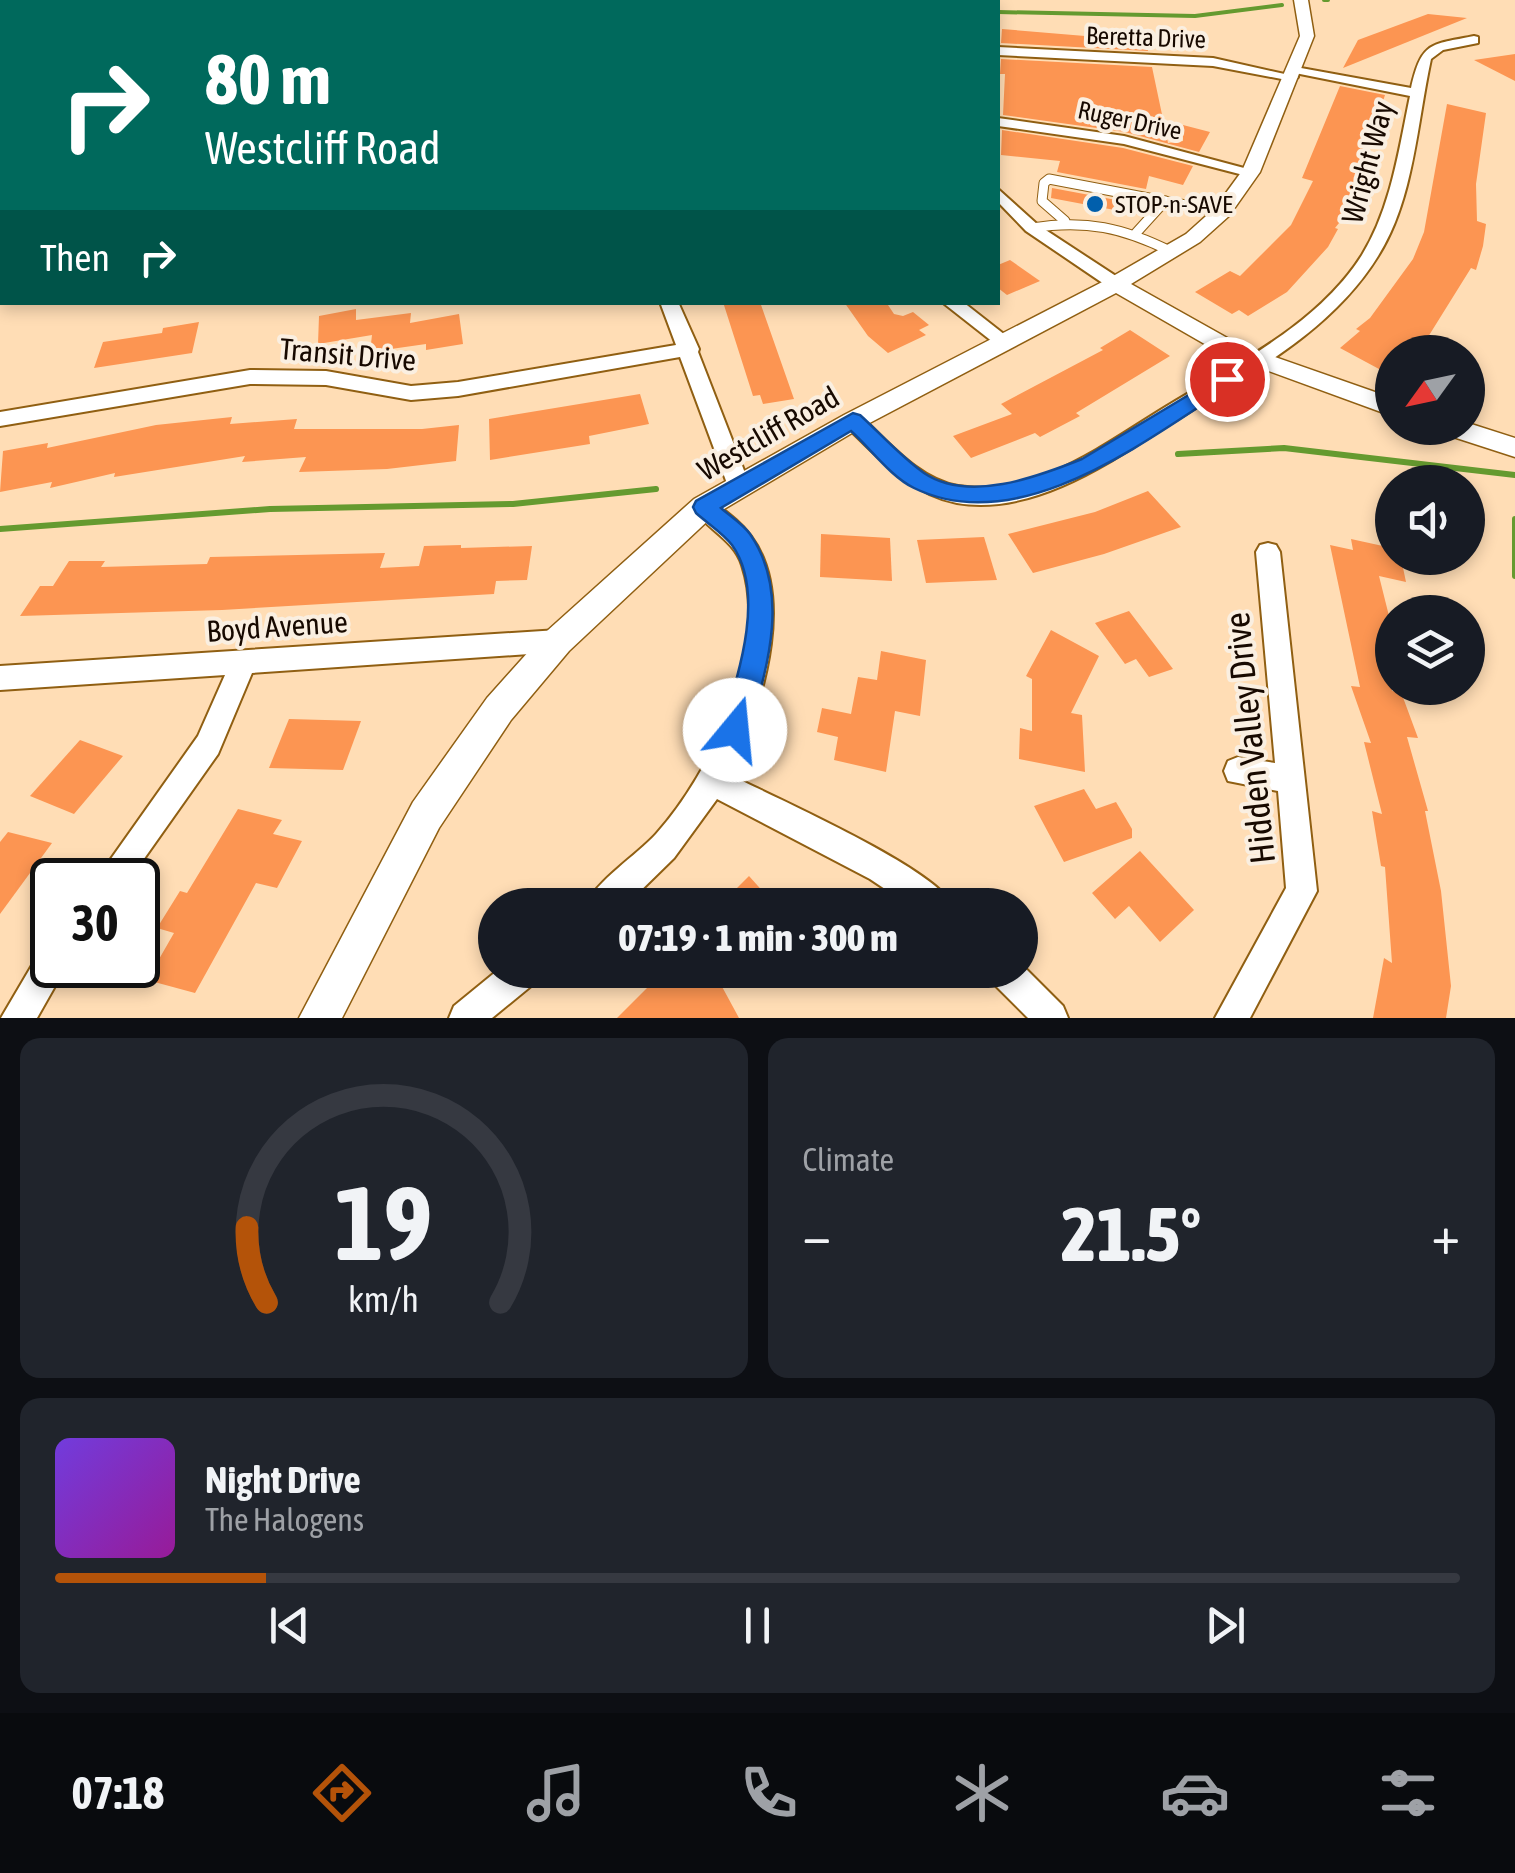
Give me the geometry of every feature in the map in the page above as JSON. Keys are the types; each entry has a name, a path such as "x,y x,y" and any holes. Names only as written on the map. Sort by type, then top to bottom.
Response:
{"street":[{"name":"Westcliff Road","path":"320,1018 426,815 499,709 558,641 704,507 853,420 1116,284 1172,252 1222,212 1251,172 1307,36 1301,0"},
{"name":"Wright Way","path":"853,420 918,481 960,495 987,495 1060,476 1089,464 1258,360 1320,312 1354,278 1386,226 1425,57 1430,52 1474,40"},
{"name":"Beretta Drive","path":"1000,51 1213,62 1416,93"},
{"name":"Ruger Drive","path":"1000,122 1093,134 1251,172"},
{"path":"1000,196 1032,228 1116,284 1205,336 1258,360 1375,401"},
{"path":"670,305 739,486"},
{"path":"955,305 1005,342"},
{"name":"Transit Drive","path":"0,418 250,377 326,378 411,393 458,389 690,349"},
{"path":"1485,438 1515,448"},
{"path":"620,888 662,849 712,781 735,730 756,663 760,602 755,570 740,539 704,507"},
{"name":"Hidden Valley Drive","path":"1232,1018 1302,891 1268,552"},
{"name":"Boyd Avenue","path":"0,678 558,641"},
{"path":"127,858 208,745 244,661"},
{"path":"1238,770 1290,779"},
{"path":"712,781 881,868 911,888"},
{"path":"18,1018 36,988"},
{"path":"466,1018 502,988"},
{"path":"1022,988 1052,1018"}],"lane":[{"path":"1065,222 1042,201 1048,179 1222,212"},
{"path":"1136,233 1166,200"},
{"path":"1032,228 1083,220 1136,233 1172,252"}],"building":[{"path":"1428,14 1467,18 1343,68 1358,40"},
{"path":"1002,29 1109,38 1105,35 1145,36 1148,51 1001,43"},
{"path":"1515,54 1515,81 1474,60"},
{"path":"1001,59 1152,67 1168,143 1183,141 1183,125 1210,132 1199,152 1125,132 1003,115 1005,74 1000,74"},
{"path":"1340,86 1385,95 1347,213 1335,228 1338,229 1328,247 1287,292 1248,316 1239,310 1232,314 1195,292 1230,271 1240,276 1291,225 1313,181 1302,178"},
{"path":"1447,104 1486,113 1476,184 1477,221 1486,224 1476,270 1471,268 1429,335 1375,335 1375,367 1340,348 1360,331 1356,329 1370,318 1413,259 1424,232"},
{"path":"1002,130 1123,148 1193,166 1183,185 1149,176 1146,189 1057,172 1060,161 1001,155"},
{"path":"1052,188 1143,205 1141,215 1051,198"},
{"path":"1010,260 1040,281 1007,295 1000,290 1000,264"},
{"path":"724,305 761,305 794,399 763,404 760,395 753,396"},
{"path":"846,305 888,305 894,314 913,312 929,325 919,330 926,335 888,353 868,336"},
{"path":"356,309 356,320 411,313 410,323 459,314 463,344 426,350 426,344 370,352 372,335 318,344 319,316"},
{"path":"199,322 192,353 94,368 103,342 162,333 163,328"},
{"path":"1130,330 1170,356 1076,413 1080,416 1040,437 1035,433 971,458 953,436 1012,414 1001,404 1103,350 1100,348"},
{"path":"640,394 649,424 589,436 590,444 490,460 489,419"},
{"path":"232,417 230,424 297,419 294,429 422,429 459,425 456,461 387,469 299,472 306,457 242,462 245,456 114,477 115,473 50,488 52,482 0,492 3,451 48,443 47,448 156,425"},
{"path":"1148,491 1181,527 1033,573 1008,534 1095,512"},
{"path":"821,534 890,538 892,581 820,577"},
{"path":"984,537 997,580 926,583 917,540"},
{"path":"1351,539 1375,544 1375,575 1405,575 1406,582 1379,576 1384,595 1375,595 1375,705 1406,705 1418,738 1407,737 1428,811 1441,891 1451,986 1446,1018 1373,1018 1384,958 1392,963 1385,867 1381,866 1372,811 1382,814 1364,742 1371,743 1351,686 1360,687 1330,545 1353,550"},
{"path":"424,546 532,546 527,580 496,581 494,594 222,610 20,616 40,586 53,586 69,561 105,561 101,567 207,564 210,557 385,553 380,568 419,566"},
{"path":"1129,611 1173,669 1149,677 1136,659 1125,664 1095,623"},
{"path":"1051,630 1099,656 1071,713 1082,715 1085,772 1019,759 1020,728 1032,731 1032,679 1026,676"},
{"path":"881,651 926,660 920,716 895,711 886,772 834,760 838,737 817,732 822,708 851,714 858,677 877,680"},
{"path":"289,719 361,721 343,770 269,768"},
{"path":"80,740 123,756 74,814 30,796"},
{"path":"1084,789 1096,809 1116,802 1132,829 1132,838 1064,862 1034,806"},
{"path":"238,809 282,820 273,834 302,841 277,888 256,883 195,993 160,984 160,957 174,933 160,929 160,923 180,891 187,893"},
{"path":"8,832 52,843 41,858 30,858 30,873 0,914 0,842"},
{"path":"1140,851 1194,910 1160,942 1129,906 1115,919 1092,893"},
{"path":"749,876 760,888 737,888"},
{"path":"647,988 723,988 739,1018 617,1018"}],"waterway":[{"path":"1000,12 1195,16 1282,5"},
{"path":"1178,454 1284,448 1515,475"},
{"path":"0,529 270,509 513,504 656,489"},
{"path":"1515,519 1515,576"}],"place":[{"name":"STOP-n-SAVE","path":"1095,204"}],"route":[{"path":"735,730 756,663 760,602 755,570 740,539 704,507 853,420 918,481 960,495 987,495 1060,476 1089,464 1227,379"}]}
